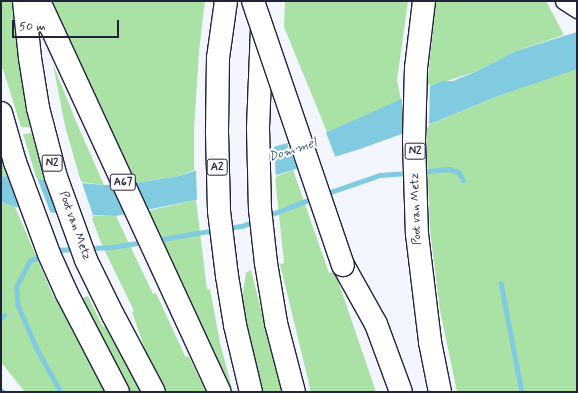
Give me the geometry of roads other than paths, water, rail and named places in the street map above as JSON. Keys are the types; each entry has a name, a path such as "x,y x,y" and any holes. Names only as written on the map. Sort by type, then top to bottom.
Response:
{"highway":[{"name":"Poot van Metz","path":"24,1 33,82 50,156 86,260 154,392"},
{"name":"A67","path":"39,1 220,392"},
{"name":"A2","path":"226,1 218,58 217,172 227,276 235,325 251,392"},
{"path":"253,1 387,392"},
{"path":"264,1 261,48 258,169 260,209 266,263 276,323 294,392"},
{"name":"Poot van Metz","path":"424,1 416,68 414,141 417,234 429,336 440,392"},
{"path":"1,113 27,195 67,294 118,392"},
{"path":"343,265 376,324 402,392"}],"street":[{"path":"562,1 577,10"}],"water":[{"name":"Dommel","path":"577,32 577,69 498,96 435,122 360,149 196,200 116,216 61,214 15,207 1,202 1,176 104,185 136,183 179,176 233,158 327,132 442,81 453,81 475,72 516,51"}],"waterway":[{"path":"420,172 449,169 459,172 463,180"},
{"path":"325,194 380,175 408,173"},
{"path":"267,216 314,198"},
{"path":"227,228 242,226 255,221"},
{"path":"156,240 216,230"},
{"path":"89,248 112,247 145,242"},
{"path":"55,250 75,249"},
{"path":"43,255 30,261 17,287 18,305 37,349 61,392"},
{"path":"501,283 522,392"},
{"path":"1,318 4,315"}]}
